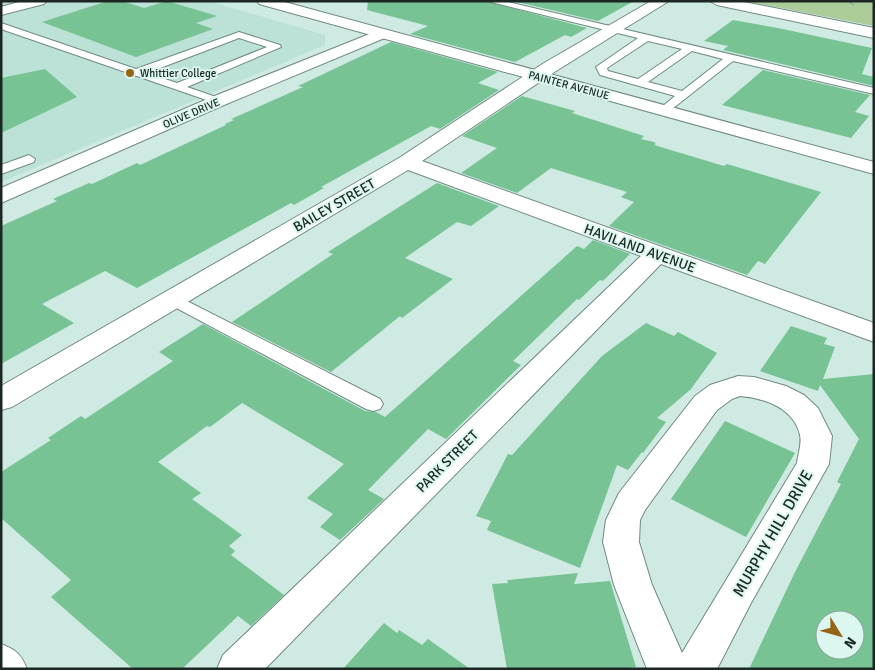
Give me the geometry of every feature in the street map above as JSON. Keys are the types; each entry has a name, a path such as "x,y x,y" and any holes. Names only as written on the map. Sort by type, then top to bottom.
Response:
{"street":[{"name":"PAINTER AVENUE","path":"264,1 874,168"},
{"name":"BAILEY STREET","path":"1,400 406,162 555,64 662,1"},
{"path":"717,1 874,33"},
{"path":"1,11 33,2"},
{"name":"OLIVE DRIVE","path":"1,196 218,101 382,34"},
{"name":"HAVILAND AVENUE","path":"406,162 874,334"},
{"name":"PARK STREET","path":"237,669 657,254"},
{"name":"MURPHY HILL DRIVE","path":"668,669 634,585 621,542 623,520 631,503 706,403 721,392 738,386 754,387 775,393 793,402 807,416 816,436 813,464 695,669"},
{"path":"1,663 7,669"}],"lane":[{"path":"491,1 874,91"},
{"path":"1,26 218,101"},
{"path":"136,73 239,35 276,47 177,87"},
{"path":"647,38 601,67 604,73 684,95"},
{"path":"639,82 690,48"},
{"path":"664,111 732,57"},
{"path":"1,170 29,158"},
{"path":"173,299 373,404"}],"shaded area":[{"name":"Whittier College","path":"1,1 208,1 325,35 325,45 1,182"}],"green space":[{"path":"745,1 874,1 874,26"}],"building":[{"path":"108,1 122,1 144,8 167,1 217,16 196,23 213,29 136,57 42,22"},
{"path":"368,1 485,1 587,28 571,37 565,35 515,62 410,34 428,26 367,10"},
{"path":"513,1 634,1 598,21"},
{"path":"733,20 872,48 862,74 874,77 874,86 723,50 728,46 704,41"},
{"path":"391,42 498,72 478,83 499,90 440,129 431,126 321,187 324,188 294,205 291,203 137,288 105,271 42,304 74,323 1,364 1,226 57,201 53,199 89,183 92,184 137,163 140,165 226,125 234,120 231,119 303,87 298,86"},
{"path":"45,69 77,97 1,133 1,78"},
{"path":"763,70 870,95 855,112 869,116 851,138 722,105"},
{"path":"522,96 575,111 572,113 644,136 641,139 654,142 656,144 654,145 821,192 765,264 758,261 747,275 609,226 634,202 621,197 627,192 551,168 517,193 461,173 497,148 462,136"},
{"path":"437,183 499,206 471,226 457,222 405,258 453,279 402,318 400,316 331,372 232,322 333,254 328,252"},
{"path":"593,240 630,254 603,281 600,280 579,300 577,299 513,361 521,365 446,439 428,429 368,490 384,499 340,540 320,527 333,514 307,498 344,464 242,403 158,462 201,493 192,499 242,535 229,546 235,551 231,555 284,595 251,626 238,616 182,669 133,669 51,597 71,580 1,518 1,472 51,440 48,438 81,416 85,419 173,361 159,352 203,324 365,411 376,412 385,417 577,246 584,249"},
{"path":"646,323 674,336 678,332 717,353 691,389 657,418 666,422 628,470 617,465 580,568 487,530 491,521 476,516 508,454 512,455 602,356"},
{"path":"791,326 827,338 824,344 835,347 823,379 874,374 874,669 749,669 795,572 841,484 837,482 859,439 820,385 818,391 760,371"},
{"path":"725,421 795,453 746,537 671,499"},
{"path":"578,573 574,584 610,581 636,667 618,669 507,669 492,584 508,583 507,580"},
{"path":"384,623 397,633 399,630 422,645 428,639 470,669 343,669"}],"place":[{"name":"Whittier College","path":"130,73"}]}
